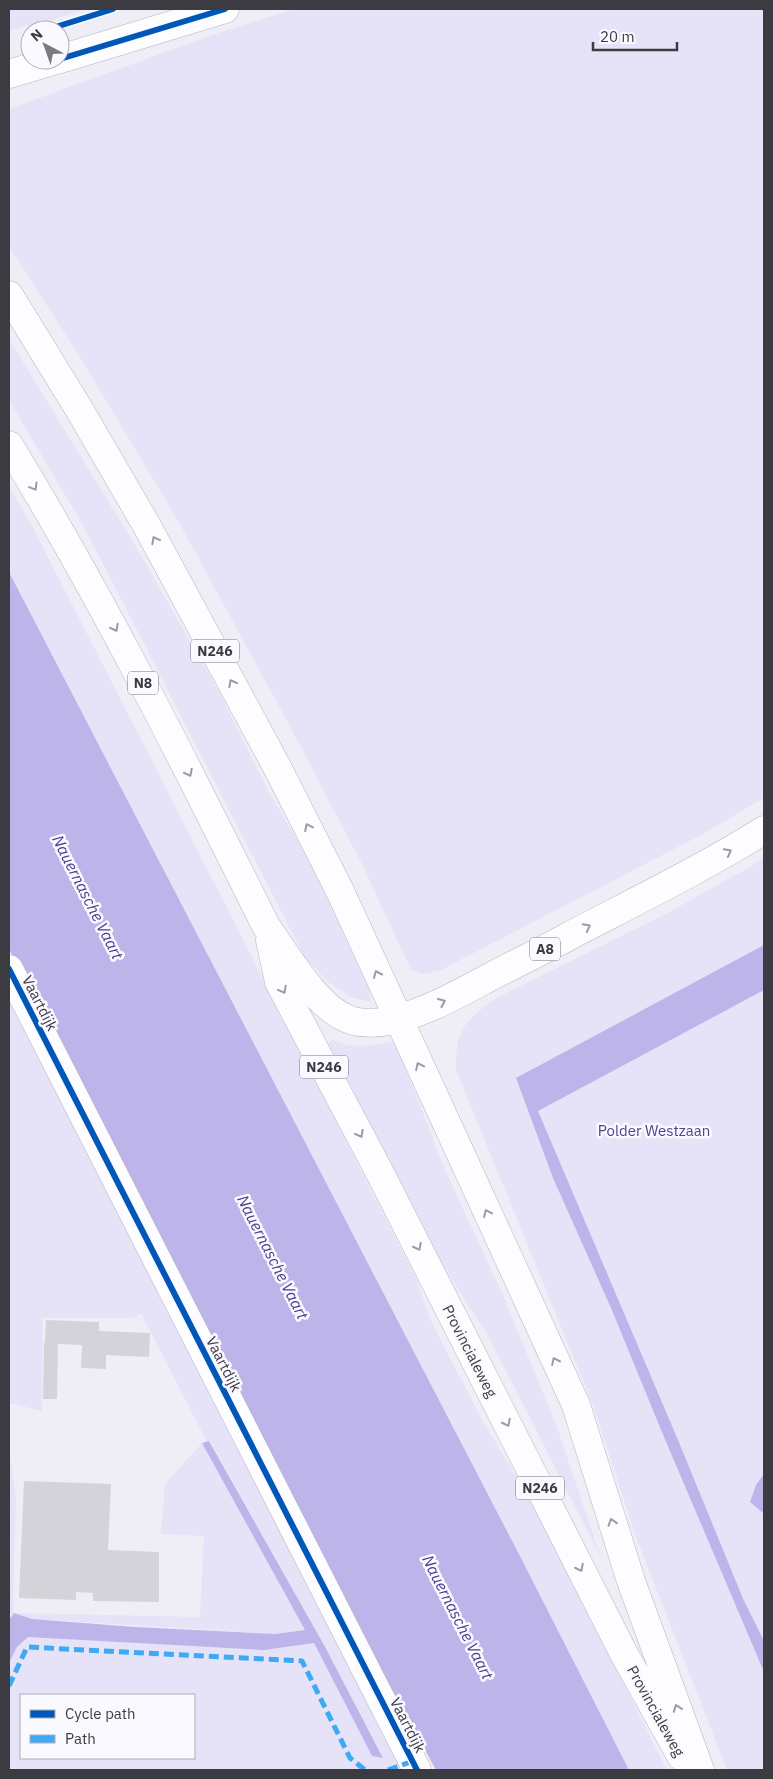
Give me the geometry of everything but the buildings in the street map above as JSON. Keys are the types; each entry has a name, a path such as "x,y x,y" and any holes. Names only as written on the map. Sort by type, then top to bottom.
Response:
{"main road":[{"path":"70,56 224,9"},
{"path":"9,74 22,70"},
{"name":"N246","path":"9,295 79,409 147,526 273,758 340,892 397,1019"},
{"name":"N8","path":"9,445 109,616 266,926"},
{"name":"A8","path":"266,926 299,973 326,1006 349,1020 372,1022 397,1019 441,1003 690,872 764,830"},
{"name":"Provincialeweg","path":"266,926 279,982 380,1172 623,1652 689,1770"},
{"name":"Vaartdijk","path":"9,969 418,1770"},
{"name":"Provincialeweg","path":"397,1019 576,1405 631,1581 700,1770"}],"green space":[{"path":"9,9 85,9 53,20 20,20 20,27 9,31"},
{"path":"294,9 764,9 764,798 703,834 441,970 423,974 411,970 363,866 293,732 182,528 85,365 9,246 9,109 215,34"},
{"path":"9,339 135,545 218,690 269,792 310,862 370,992 371,1002 351,997 328,982 304,956 84,527 9,400"},
{"path":"9,487 29,520 417,1280 430,1319 482,1420 535,1506 667,1770 629,1770 9,572"},
{"name":"Polder Westzaan","path":"764,857 764,1649 673,1458 764,1672 764,1770 727,1770 636,1537 593,1405 456,1070 456,1056 461,1034 465,1026 479,1011 500,996 662,916 750,867"},
{"path":"9,995 405,1770 9,1770 9,1631 314,1643 372,1756 383,1757 324,1645 210,1441 207,1442 141,1313 133,1318 41,1318 43,1322 42,1411 9,1403"},
{"path":"332,1039 355,1046 395,1041 445,1170 502,1293 557,1427 601,1558 490,1339 417,1225 328,1044"},
{"path":"202,1443 306,1630 275,1634 32,1619 14,1613 200,1617 204,1536 161,1534 165,1484"},
{"path":"9,1451 16,1497 14,1613 9,1620"}],"water":[{"name":"Nauernasche Vaart","path":"9,572 629,1770 436,1770 334,1583 9,949"},
{"path":"764,945 764,990 538,1111 678,1440 744,1601 764,1641 764,1672 611,1308 553,1178 516,1078"},
{"path":"209,1441 324,1645 383,1758 372,1756 314,1643 264,1650 28,1637 17,1647 9,1663 9,1620 14,1613 32,1619 135,1627 275,1634 305,1630 202,1443"},
{"path":"764,1474 764,1514 750,1502 756,1485"}],"marked path":[{"path":"9,1686 27,1647 302,1661 350,1758 365,1770"},
{"path":"388,1770 413,1761"}],"cycle path":[{"path":"70,22 113,9"},
{"path":"70,56 225,9"},
{"path":"9,969 417,1770"}]}
